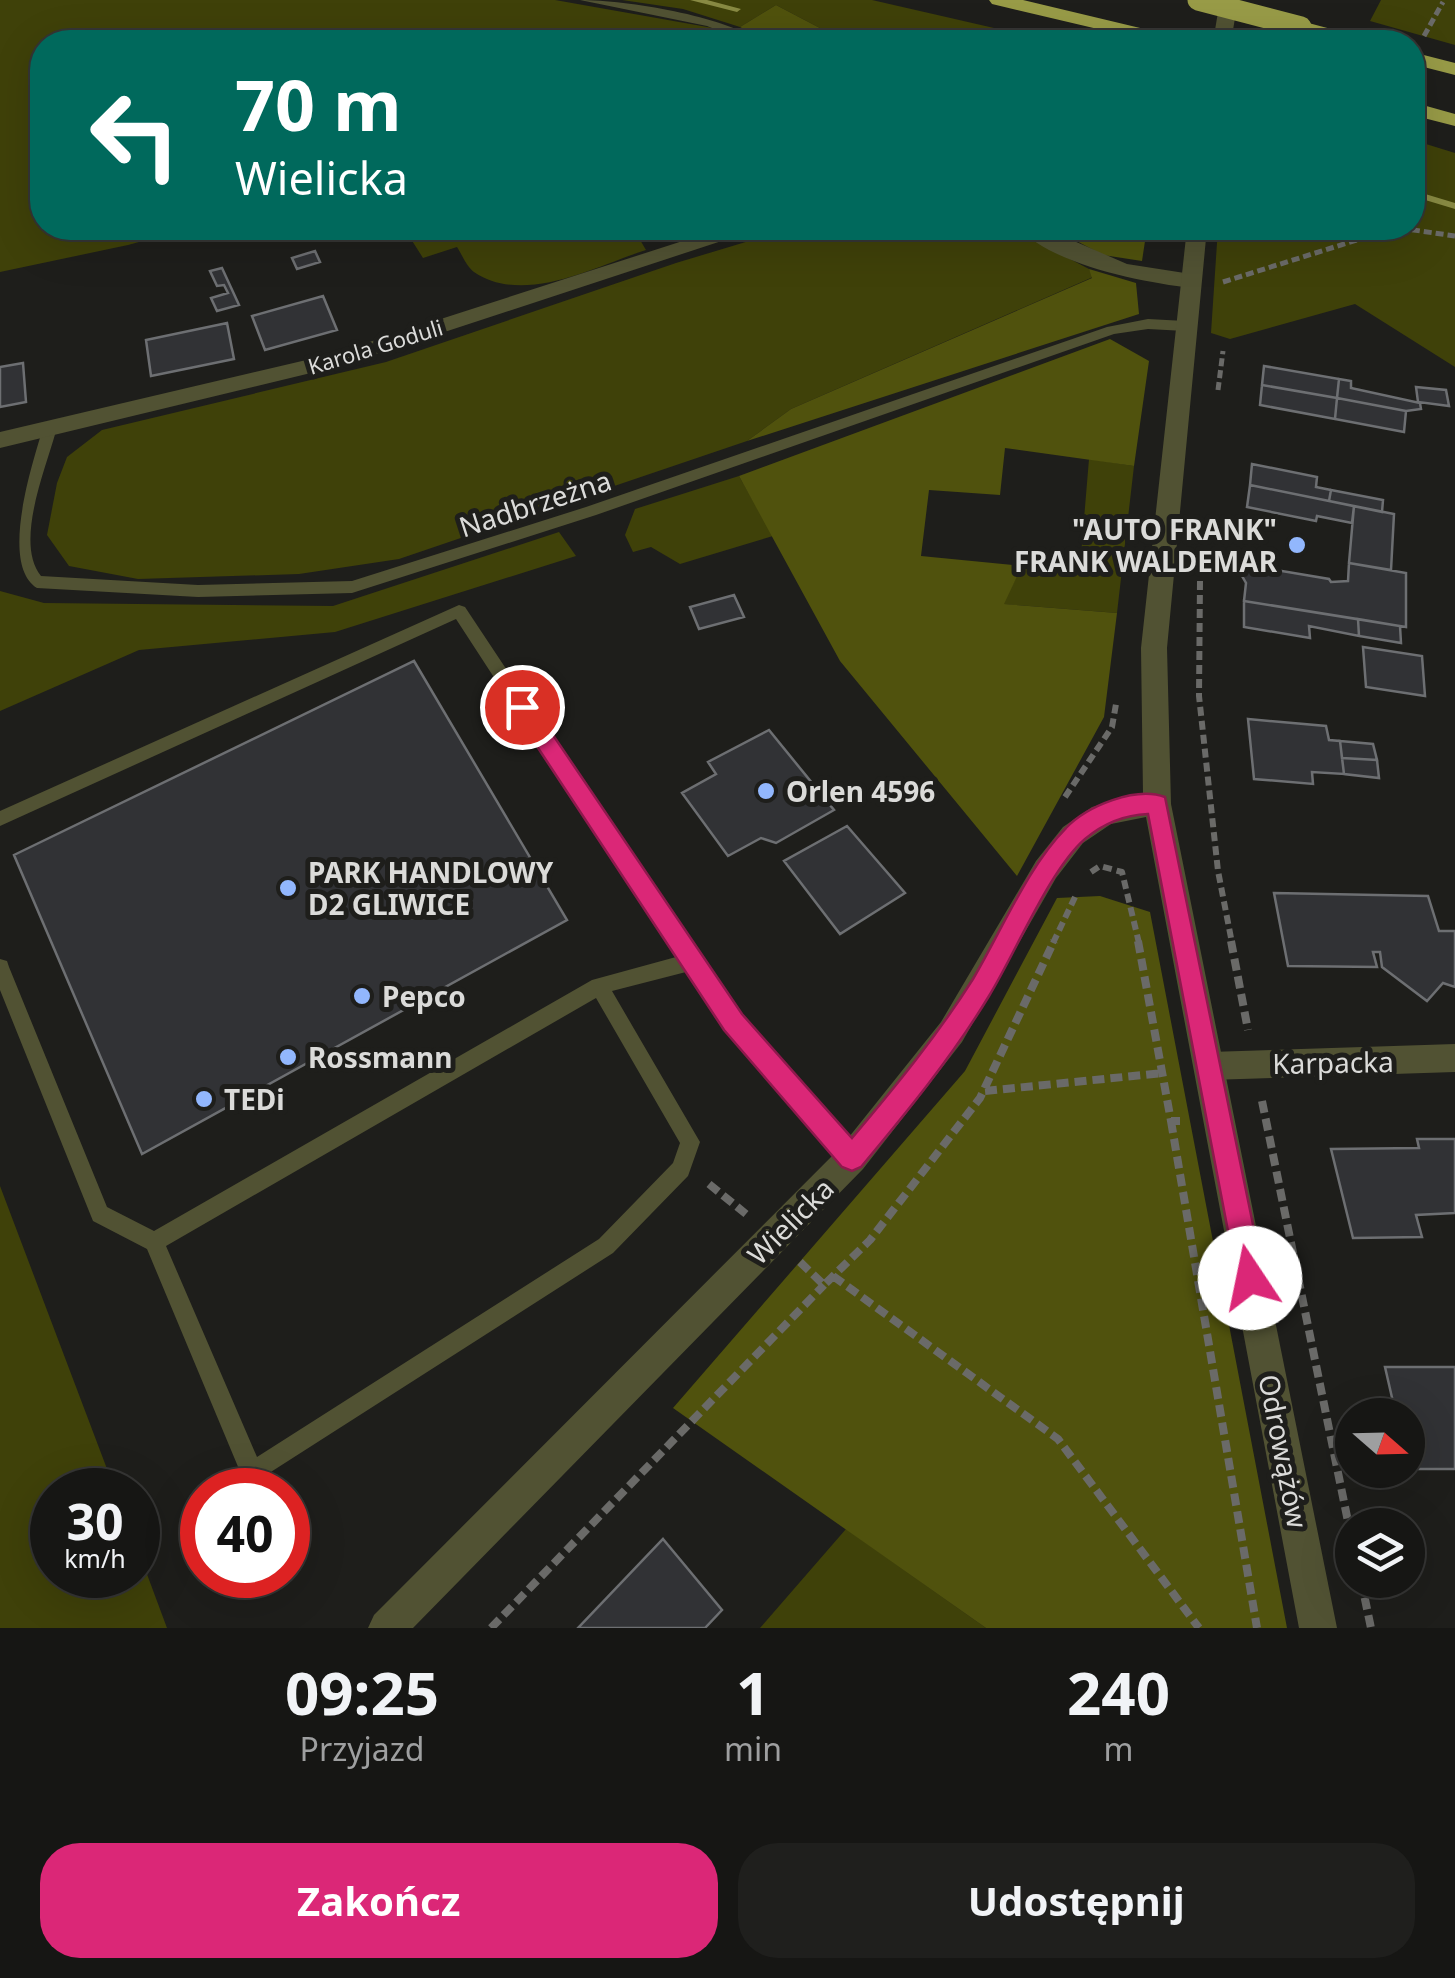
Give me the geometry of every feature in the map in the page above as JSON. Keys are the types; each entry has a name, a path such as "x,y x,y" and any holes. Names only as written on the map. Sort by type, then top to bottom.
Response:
{"highway":[{"path":"999,0 1125,30"},
{"path":"1198,0 1315,30"},
{"path":"1425,62 1455,70"},
{"path":"1425,112 1455,120"}],"street":[{"path":"1224,30 1229,0"},
{"name":"Karola Goduli","path":"0,440 336,360 705,240"},
{"path":"1052,240 1094,263 1190,287"},
{"name":"Odrowążów","path":"1196,240 1154,648 1157,804 1318,1628"},
{"name":"Wielicka","path":"387,1628 852,1158 918,1079 980,989 1074,834 1100,816 1130,806 1157,804"},
{"name":"Karpacka","path":"1210,1066 1455,1058"}],"lane":[{"path":"586,0 710,22 728,30"},
{"name":"Nadbrzeżna","path":"49,431 22,541 21,559 27,576 36,582 198,590 352,588 591,511 1112,330 1148,324 1186,326"},
{"path":"0,818 459,611 733,1022 852,1158"},
{"path":"154,1242 599,986 690,962"},
{"path":"0,967 100,1214 154,1242 252,1472 606,1246 681,1168 690,1142 599,986"}],"path":[{"path":"1425,34 1443,2"},
{"path":"1425,232 1455,236"},
{"path":"1190,287 1356,240"},
{"path":"1216,405 1223,351"},
{"path":"1200,568 1198,696 1218,871 1345,1508"},
{"path":"1062,801 1112,727 1117,700"},
{"path":"491,1628 870,1240 984,1091 1079,890"},
{"path":"984,1091 1163,1073"},
{"path":"1171,1121 1257,1628"},
{"path":"683,1162 746,1215"},
{"path":"799,1261 824,1285"},
{"path":"834,1276 1058,1439 1199,1628"},
{"path":"1365,1598 1371,1628"}],"shaded area":[{"path":"0,0 555,0 717,30 30,30 30,240 146,240 0,272"},
{"path":"622,0 872,0 1003,30 824,30 776,5 740,27 683,9"},
{"path":"1381,0 1455,0 1455,45 1425,37 1425,30 1402,30 1370,21"},
{"path":"776,5 824,30 746,30 740,27"},
{"path":"1425,144 1455,153 1455,367 1355,304 1230,339 1211,333 1217,240 1425,240"},
{"path":"412,240 640,240 646,250 560,280 515,285 474,272 457,247 423,258"},
{"path":"752,240 1034,240 1089,269 1093,277 791,409 747,441 399,559 299,574 138,579 69,566 47,535 57,483 67,457 102,430 386,362"},
{"path":"1075,240 1145,240 1142,261 1103,255"},
{"path":"1089,269 1136,283 1139,314 747,441 791,409 1092,278"},
{"path":"1110,339 1149,361 1134,466 1005,448 1000,495 929,490 921,556 1022,566 1004,604 1117,613 1104,717 1017,876 840,661 739,476"},
{"path":"1089,459 1134,466 1117,613 1003,604 1022,566 1080,567"},
{"path":"739,476 773,536 680,564 651,547 633,552 625,535 635,509"},
{"path":"559,532 576,556 335,632 139,650 0,711 0,591 44,603 333,606"},
{"path":"1100,896 1150,912 1287,1628 986,1628 673,1408 965,1071 1057,898"},
{"path":"0,1186 107,1468 30,1468 30,1598 156,1598 167,1628 0,1628"},
{"path":"846,1529 986,1628 760,1628"}],"building":[{"path":"315,251 320,262 297,269 292,258"},
{"path":"222,268 239,305 217,311 211,298 228,293 224,285 217,286 210,271"},
{"path":"323,296 337,330 265,350 252,316"},
{"path":"227,323 234,359 151,376 146,340"},
{"path":"23,363 26,402 0,407 0,367"},
{"path":"1264,366 1339,379 1337,398 1262,385"},
{"path":"1339,379 1351,381 1351,388 1420,403 1421,409 1406,411 1337,398"},
{"path":"1262,385 1337,398 1335,419 1260,405"},
{"path":"1416,387 1446,390 1449,406 1418,402"},
{"path":"1337,398 1406,411 1404,432 1335,419"},
{"path":"1252,464 1317,477 1316,487 1331,490 1329,501 1250,485"},
{"path":"1250,485 1354,506 1352,523 1317,516 1316,521 1247,507"},
{"path":"1331,490 1383,500 1382,512 1329,501"},
{"path":"1354,506 1394,514 1391,570 1349,563"},
{"path":"1349,563 1406,573 1406,627 1244,601 1246,583 1242,576 1247,565 1331,582 1348,581"},
{"path":"734,595 744,617 699,629 690,607"},
{"path":"1244,601 1358,619 1359,636 1309,626 1310,638 1244,627"},
{"path":"1358,619 1400,626 1401,643 1359,636"},
{"path":"1363,647 1422,656 1425,696 1366,687"},
{"name":"PARK HANDLOWY D2 GLIWICE","path":"414,661 567,920 142,1154 14,855"},
{"path":"1248,719 1326,726 1329,740 1340,741 1344,774 1312,772 1313,784 1254,779"},
{"path":"769,730 834,810 776,843 761,838 728,856 682,793 716,774 708,762"},
{"path":"1340,741 1373,744 1377,760 1342,758"},
{"path":"1342,758 1377,760 1379,778 1344,774"},
{"path":"847,826 905,893 840,934 784,861"},
{"path":"1274,893 1428,896 1439,931 1455,931 1455,987 1443,983 1427,1001 1382,967 1380,952 1373,952 1377,967 1288,966"},
{"path":"1417,1139 1455,1139 1455,1213 1416,1215 1422,1237 1353,1238 1331,1149 1419,1148"},
{"path":"1385,1367 1455,1367 1455,1469 1425,1469 1425,1398 1392,1398"},
{"path":"663,1539 722,1610 705,1628 578,1628"}],"waterway":[{"path":"694,0 737,9"},
{"path":"1425,197 1455,206"}],"place":[{"name":"\"AUTO FRANK\" FRANK WALDEMAR","path":"1297,545"},
{"name":"Orlen 4596","path":"766,791"},
{"name":"PARK HANDLOWY D2 GLIWICE","path":"288,888"},
{"name":"Pepco","path":"362,996"},
{"name":"Rossmann","path":"288,1057"},
{"name":"TEDi","path":"204,1099"}],"route":[{"path":"522,707 733,1022 852,1158 918,1079 980,989 1074,834 1100,816 1130,806 1157,804 1250,1278"}]}
